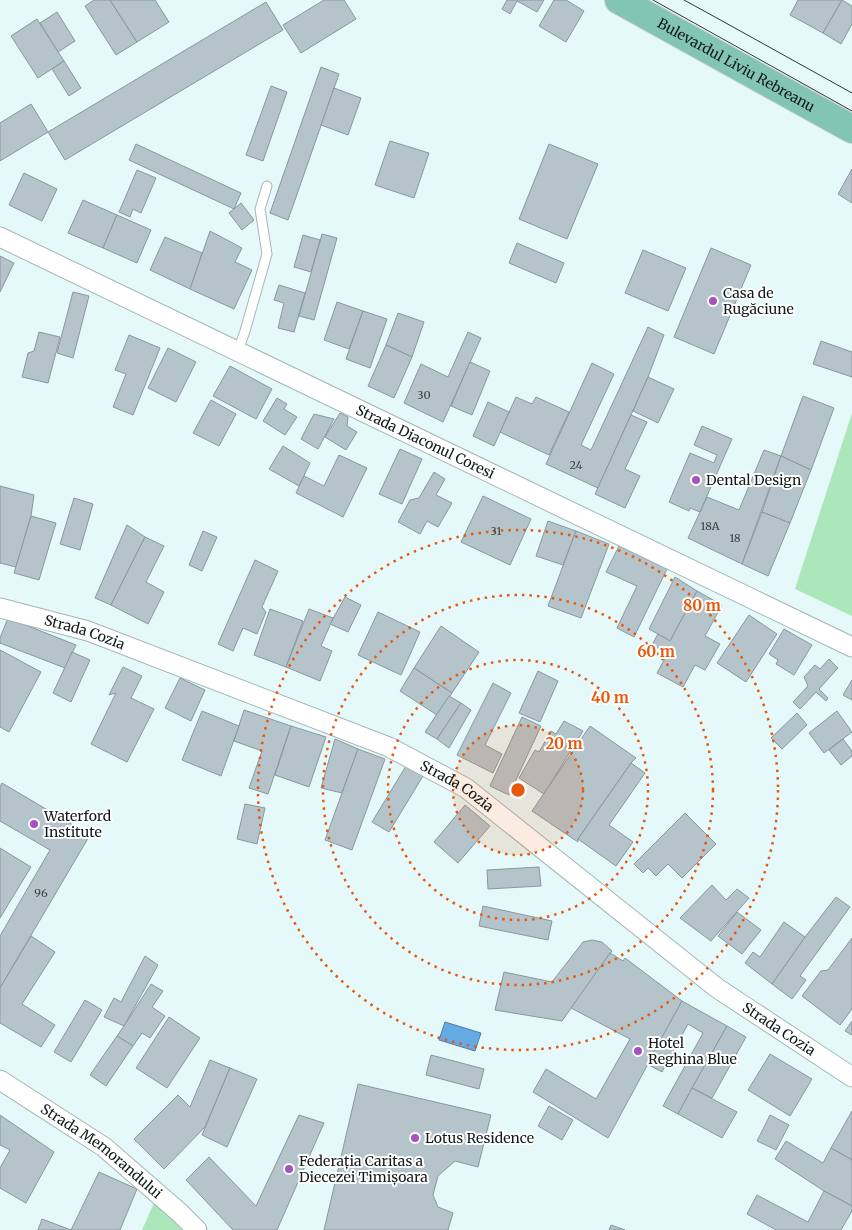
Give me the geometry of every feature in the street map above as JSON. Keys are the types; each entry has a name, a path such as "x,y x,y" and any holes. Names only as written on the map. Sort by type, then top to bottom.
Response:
{"main road":[{"name":"Bulevardul Liviu Rebreanu","path":"619,0 852,129"}],"street":[{"name":"Strada Diaconul Coresi","path":"0,237 852,647"},
{"name":"Strada Cozia","path":"0,608 88,630 389,747 466,788 717,988 852,1078"},
{"name":"Strada Memorandului","path":"0,1080 104,1147 197,1230"}],"lane":[{"path":"238,351 268,254 260,209 266,186"}],"green space":[{"path":"852,413 852,616 795,589"},
{"path":"158,1194 197,1230 142,1230"}],"water":[{"path":"445,1022 481,1033 475,1051 439,1040"}],"building":[{"path":"94,0 110,0 137,42 116,55 85,6"},
{"path":"110,0 155,0 169,22 137,42"},
{"path":"324,0 344,0 356,19 301,53 283,25"},
{"path":"507,0 544,0 537,12 517,1 510,14 502,9"},
{"path":"554,0 566,0 584,11 566,42 539,26"},
{"path":"798,0 842,0 823,33 790,15"},
{"path":"842,0 852,6 852,24 841,44 823,33"},
{"path":"266,2 283,30 65,160 48,132"},
{"path":"57,12 75,41 58,52 40,23"},
{"path":"37,19 64,61 38,78 11,36"},
{"path":"64,61 81,88 69,96 52,69"},
{"path":"321,67 339,74 288,220 270,213"},
{"path":"271,86 287,92 263,161 246,155"},
{"path":"334,88 361,98 348,135 321,125"},
{"path":"31,104 48,132 0,161 0,123"},
{"path":"390,141 429,153 414,198 375,185"},
{"path":"136,144 241,193 234,209 129,160"},
{"path":"549,144 598,164 567,239 519,219"},
{"path":"852,169 852,203 838,194"},
{"path":"137,170 156,178 141,213 133,209 130,217 119,212"},
{"path":"24,173 57,189 42,221 9,205"},
{"path":"83,200 117,215 103,248 68,233"},
{"path":"241,203 254,220 242,230 229,213"},
{"path":"117,215 151,230 137,263 103,248"},
{"path":"210,231 242,248 235,262 252,270 234,309 190,289"},
{"path":"322,234 337,238 314,320 299,316"},
{"path":"303,235 320,240 311,272 294,267"},
{"path":"165,237 202,253 190,289 150,270"},
{"path":"517,243 564,263 556,283 509,263"},
{"name":"Casa de Rugăciune","path":"711,248 751,265 714,354 674,337"},
{"path":"643,250 686,268 668,311 625,293"},
{"path":"0,256 14,263 0,292"},
{"path":"279,285 305,293 294,332 278,328 284,303 274,300"},
{"path":"73,292 89,296 73,358 57,353"},
{"path":"337,302 363,311 349,349 324,340"},
{"path":"363,311 387,319 370,368 346,359"},
{"path":"398,313 424,322 412,357 386,345"},
{"path":"648,327 664,335 648,377 598,488 546,464 592,363 614,374 581,445 591,450"},
{"path":"39,332 60,337 48,383 22,377 28,353 34,351"},
{"path":"468,332 481,338 443,422 404,403 421,364 448,377"},
{"path":"129,335 160,348 133,415 113,407 126,374 115,370"},
{"path":"821,341 852,352 852,377 813,364"},
{"path":"386,345 412,357 394,398 368,386"},
{"path":"168,348 196,362 176,402 148,388"},
{"path":"470,362 490,371 472,415 451,406"},
{"path":"230,366 272,389 256,419 213,396"},
{"path":"648,377 674,389 658,423 633,411"},
{"path":"803,396 834,408 811,470 781,456"},
{"path":"516,397 532,404 536,397 569,412 549,455 500,432"},
{"path":"277,398 287,404 284,409 297,417 285,435 263,421"},
{"path":"211,400 236,414 219,446 193,433"},
{"path":"488,402 509,412 494,446 473,436"},
{"path":"340,413 348,417 347,426 357,432 346,450 325,437"},
{"path":"314,414 334,419 318,449 301,439"},
{"path":"631,415 647,422 625,469 640,476 625,508 595,494"},
{"name":"Dental Design","path":"702,426 732,439 700,512 690,508 689,511 669,502 690,453 714,463 717,455 694,445"},
{"path":"283,446 310,463 299,486 269,469"},
{"path":"400,449 422,459 402,504 379,494"},
{"path":"764,450 781,456 742,564 688,538 707,497 739,510"},
{"path":"339,455 367,468 343,517 296,493 304,476 324,486"},
{"path":"781,456 811,470 790,523 762,512"},
{"path":"434,472 445,479 436,495 452,503 438,527 427,521 420,534 398,522 410,500 419,498"},
{"path":"0,486 34,495 31,516 16,567 0,563"},
{"path":"483,496 531,519 510,565 461,542"},
{"path":"74,498 93,504 80,550 60,544"},
{"path":"762,512 790,523 768,576 742,564"},
{"path":"31,516 56,523 39,580 14,573"},
{"path":"548,521 576,531 563,565 536,556"},
{"path":"127,525 145,537 111,605 95,598"},
{"path":"203,531 217,537 202,571 189,565"},
{"path":"576,531 609,544 581,618 548,606"},
{"path":"145,537 164,546 146,582 164,592 148,624 111,605"},
{"path":"619,546 667,569 634,637 617,628 637,586 606,572"},
{"path":"255,560 278,571 262,607 266,612 257,634 243,628 233,651 218,644"},
{"path":"675,577 697,591 670,641 649,629"},
{"path":"697,591 722,605 705,636 720,644 705,670 695,665 683,687 657,673 668,653 652,645 658,634 670,641"},
{"path":"345,597 361,605 348,632 330,624"},
{"path":"270,609 303,621 286,667 254,655"},
{"path":"309,609 333,618 321,646 332,651 320,681 286,667"},
{"path":"378,612 420,632 401,675 358,655"},
{"path":"749,615 777,634 746,682 717,663"},
{"path":"8,618 76,645 65,668 0,643 0,638"},
{"path":"441,626 479,652 452,693 414,668"},
{"path":"784,629 812,645 794,675 776,664 778,660 769,654"},
{"path":"0,650 41,672 9,732 0,727"},
{"path":"72,652 90,660 71,702 53,693"},
{"path":"829,659 838,668 819,689 828,698 826,701 816,692 800,709 793,702 808,686 804,677 815,665 820,669"},
{"path":"123,667 142,676 131,698 154,709 127,762 91,744 116,693 109,695"},
{"path":"414,668 452,693 437,715 400,691"},
{"path":"538,671 558,681 540,722 519,713"},
{"path":"180,678 205,690 191,721 165,708"},
{"path":"852,680 852,700 843,695"},
{"path":"493,683 511,693 485,745 502,754 493,773 457,755"},
{"path":"449,696 461,703 437,739 425,732"},
{"path":"461,703 471,710 449,748 437,739"},
{"path":"244,710 291,726 268,794 249,788 262,751 234,741"},
{"path":"202,711 239,726 221,776 182,760"},
{"path":"837,711 852,732 824,753 809,733"},
{"path":"797,713 807,725 782,749 771,738"},
{"path":"522,717 541,726 509,795 490,786"},
{"path":"564,721 583,731 544,794 519,778 535,750 539,752 551,731 556,734"},
{"path":"291,726 326,737 309,787 275,775"},
{"path":"590,726 636,758 578,839 578,842 532,811"},
{"path":"335,739 358,749 342,793 321,788"},
{"path":"843,739 852,751 852,756 841,765 829,750"},
{"path":"358,749 385,759 352,850 325,840"},
{"path":"631,763 645,773 609,825 633,842 616,866 578,839"},
{"path":"406,766 423,776 389,832 372,822"},
{"path":"2,783 90,835 0,988 0,936 50,850 0,821 0,787"},
{"path":"245,804 265,808 257,844 237,839"},
{"path":"465,805 490,826 458,863 434,842"},
{"path":"685,813 716,844 682,878 668,864 656,876 648,868 643,873 634,864"},
{"path":"0,848 31,867 0,918"},
{"path":"539,867 541,886 488,889 487,870"},
{"path":"712,885 726,900 737,889 749,898 711,941 680,918"},
{"path":"836,897 850,907 800,976 806,980 792,999 772,984"},
{"path":"483,906 552,921 548,940 479,926"},
{"path":"737,912 761,930 742,954 718,936"},
{"path":"784,922 805,937 772,984 745,963 753,952 760,957"},
{"path":"31,936 55,952 22,1004 55,1025 41,1047 0,1023 0,988"},
{"path":"852,938 852,1009 840,1025 802,996 821,971 828,970"},
{"path":"592,940 602,942 612,951 562,1021 495,1010 504,972 552,982 583,942"},
{"name":"Hotel Reghina Blue","path":"610,953 623,961 625,958 682,1001 608,1138 533,1092 546,1069 596,1099 630,1039 571,1008"},
{"path":"145,956 158,965 124,1026 104,1017 114,998 121,1002"},
{"path":"151,984 163,991 152,1007 165,1016 150,1038 142,1033 133,1046 117,1036"},
{"path":"85,1000 102,1010 71,1062 54,1052"},
{"path":"682,1001 727,1026 678,1114 663,1106 703,1033 688,1024 662,1072 647,1064"},
{"path":"169,1017 200,1038 167,1088 136,1068"},
{"path":"852,1021 852,1035 845,1031"},
{"path":"727,1026 746,1037 712,1098 692,1088"},
{"path":"117,1036 133,1046 106,1086 90,1075"},
{"path":"770,1054 812,1079 790,1116 748,1090"},
{"path":"431,1055 484,1069 479,1089 426,1075"},
{"path":"210,1060 230,1068 205,1127 164,1169 134,1139 178,1095 190,1107"},
{"path":"230,1068 257,1079 227,1147 202,1135"},
{"name":"Lotus Residence","path":"358,1084 491,1115 478,1167 455,1161 438,1176 433,1195 438,1207 453,1213 448,1230 324,1230"},
{"path":"692,1088 737,1112 722,1138 678,1114"},
{"path":"549,1106 573,1120 562,1140 538,1126"},
{"path":"852,1111 852,1160 831,1148"},
{"path":"0,1115 54,1152 26,1203 0,1188 0,1168 10,1150 0,1145"},
{"name":"Federația Caritas a Diecezei Timișoara","path":"299,1115 324,1123 277,1230 233,1230 186,1180 209,1157 256,1206"},
{"path":"770,1115 789,1125 776,1150 757,1141"},
{"path":"786,1141 823,1163 831,1148 852,1160 852,1206 824,1191 775,1159"},
{"path":"99,1172 137,1189 120,1230 71,1230"},
{"path":"824,1191 852,1206 852,1211 841,1230 776,1230 747,1214 757,1195 808,1222"},
{"path":"42,1219 71,1230 38,1230"},
{"path":"611,1225 625,1230 609,1230"}],"tram line":[{"path":"653,0 852,111"},
{"path":"684,0 852,93"}],"place":[{"name":"Casa de Rugăciune","path":"713,301"},
{"name":"Dental Design","path":"696,480"},
{"name":"Waterford Institute","path":"34,824"},
{"name":"Hotel Reghina Blue","path":"638,1051"},
{"name":"Lotus Residence","path":"415,1138"},
{"name":"Federația Caritas a Diecezei Timișoara","path":"289,1169"}]}
